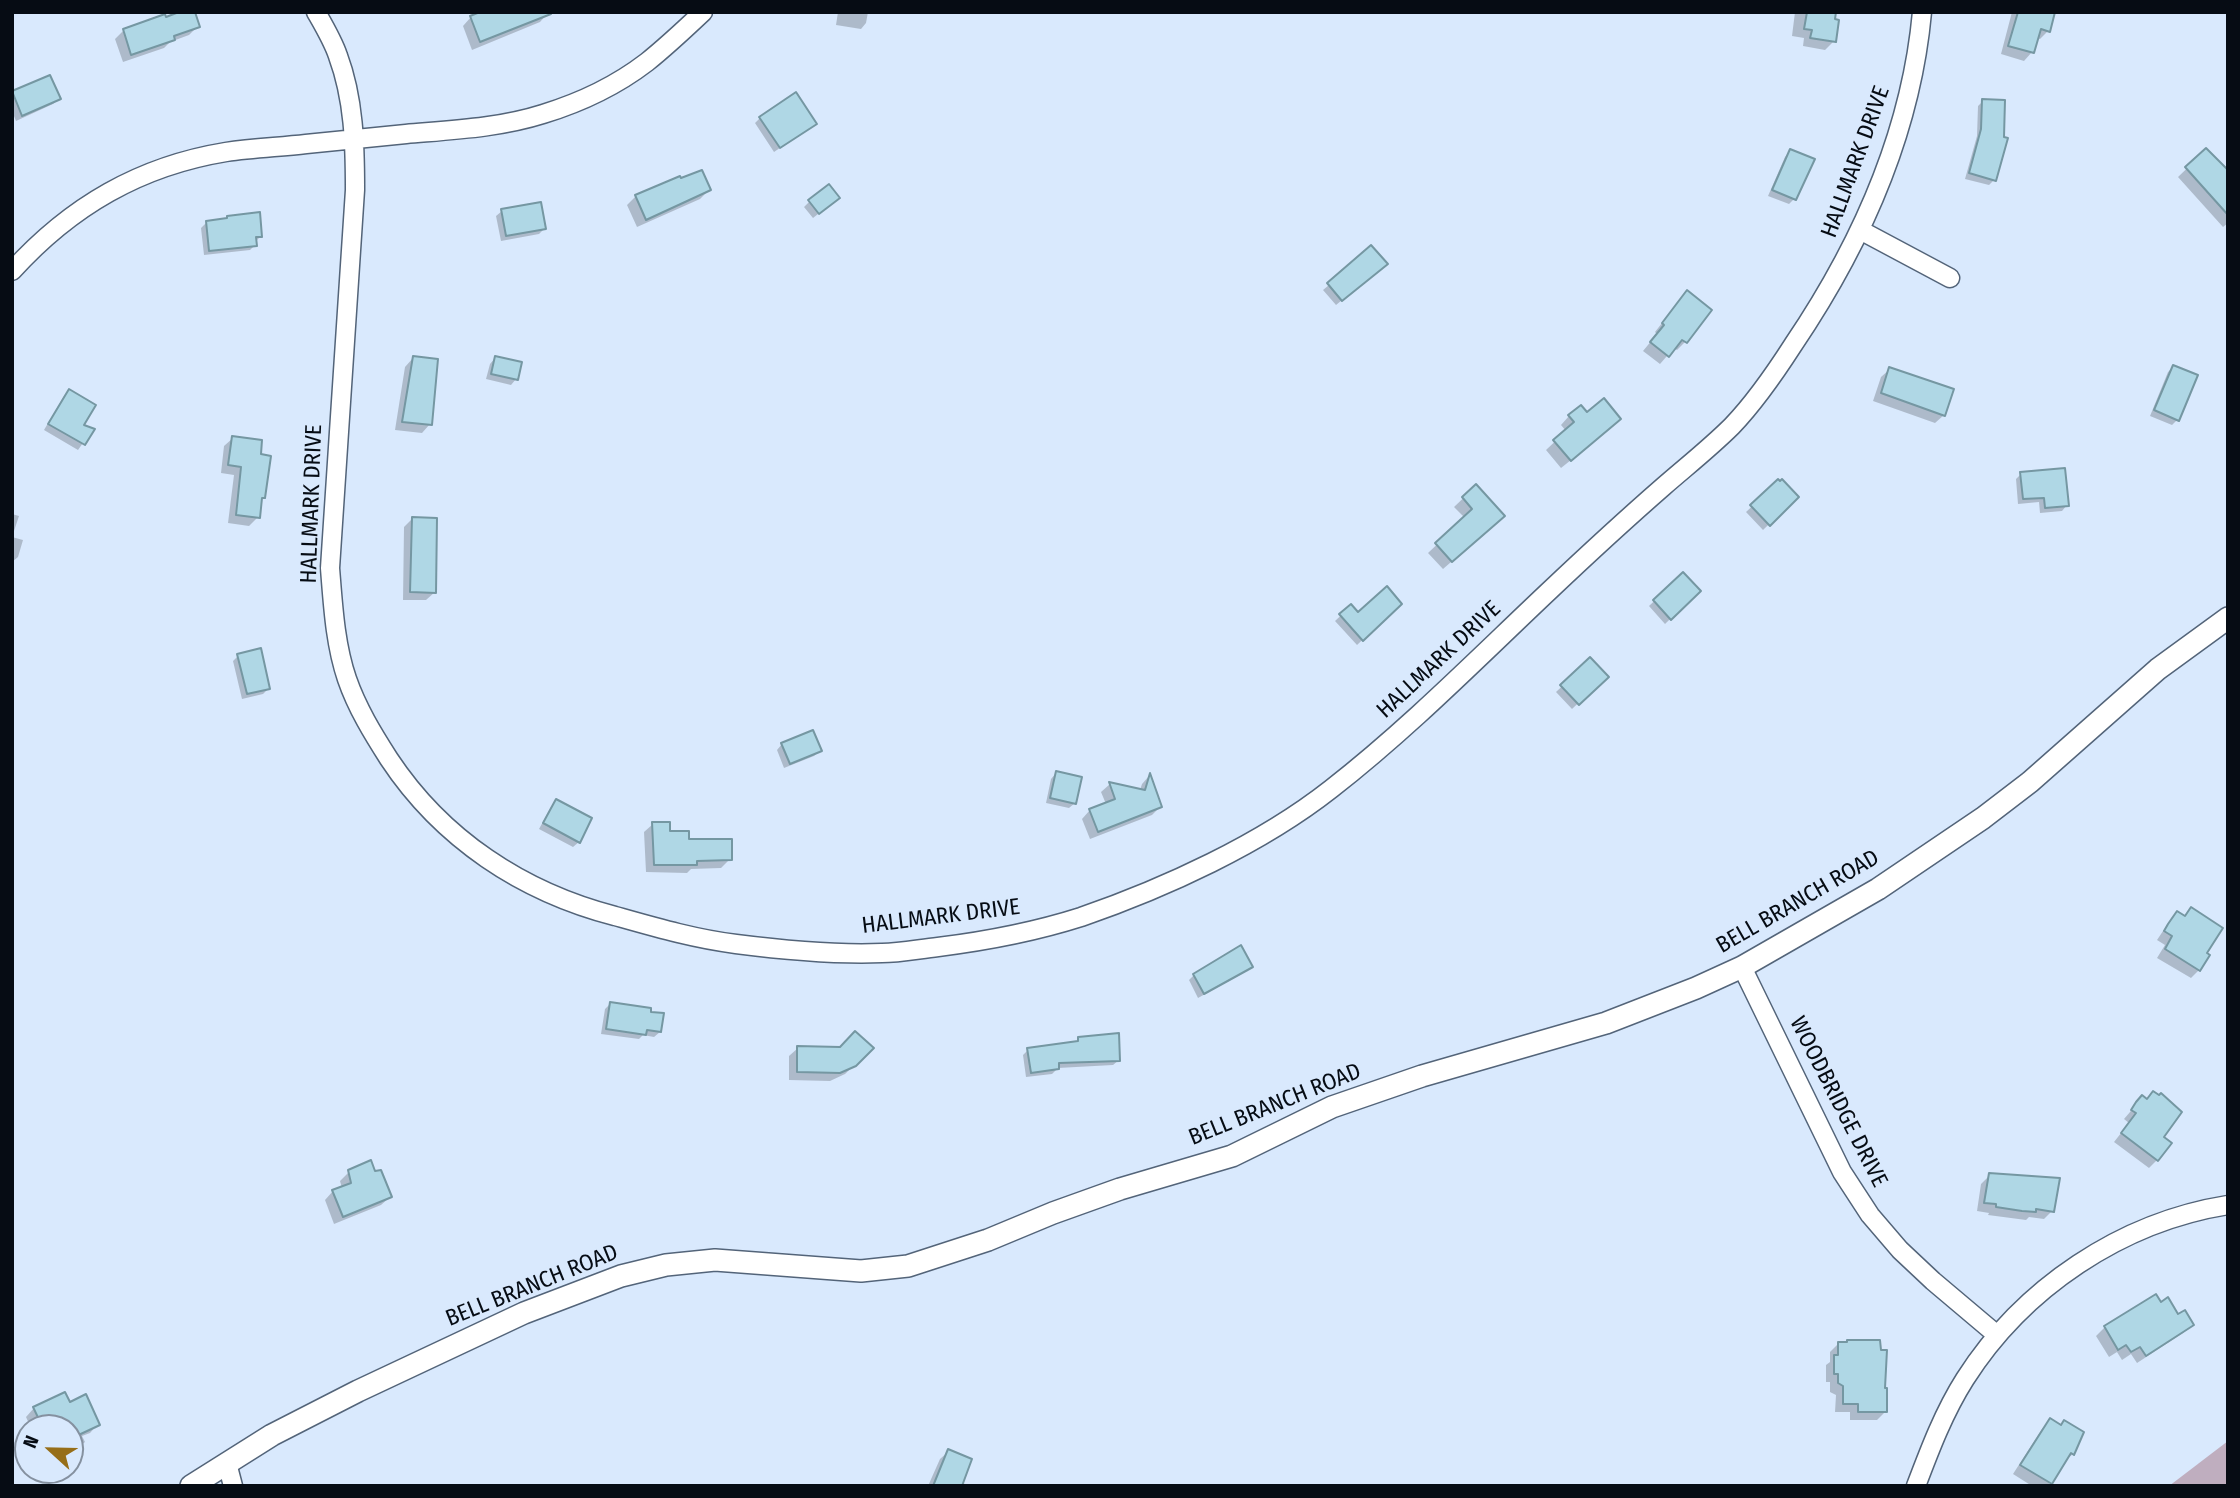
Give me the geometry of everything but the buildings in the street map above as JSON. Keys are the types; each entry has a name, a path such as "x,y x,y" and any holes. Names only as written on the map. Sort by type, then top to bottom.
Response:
{"street":[{"name":"HALLMARK DRIVE","path":"316,12 338,56 350,102 355,139 355,190 330,568 335,623 346,676 363,716 397,771 449,829 505,872 550,894 598,912 732,944 825,952 884,953 998,939 1076,918 1190,874 1264,833 1328,792 1416,717 1602,541 1732,426 1776,372 1845,261 1860,230 1898,130 1913,76 1922,12"},
{"path":"12,271 45,238 84,207 141,175 172,164 226,152 502,124 542,115 591,96 646,63 703,12"},
{"path":"1860,230 1950,278"},
{"name":"BELL BRANCH ROAD","path":"191,1486 272,1435 358,1391 524,1314 621,1276 666,1265 715,1260 861,1271 908,1266 988,1240 1052,1213 1120,1189 1232,1156 1332,1107 1409,1080 1606,1023 1696,988 1742,967 1878,889 1983,818 2030,782 2158,668 2228,618"},
{"name":"WOODBRIDGE DRIVE","path":"1742,967 1842,1172 1870,1215 1900,1250 1997,1335"},
{"path":"1916,1486 1948,1409 1964,1379 1997,1335 2030,1301 2073,1267 2123,1238 2165,1220 2228,1205"},
{"path":"227,1463 233,1486"}],"shaded area":[{"path":"2228,1441 2228,1486 2169,1486"}]}
